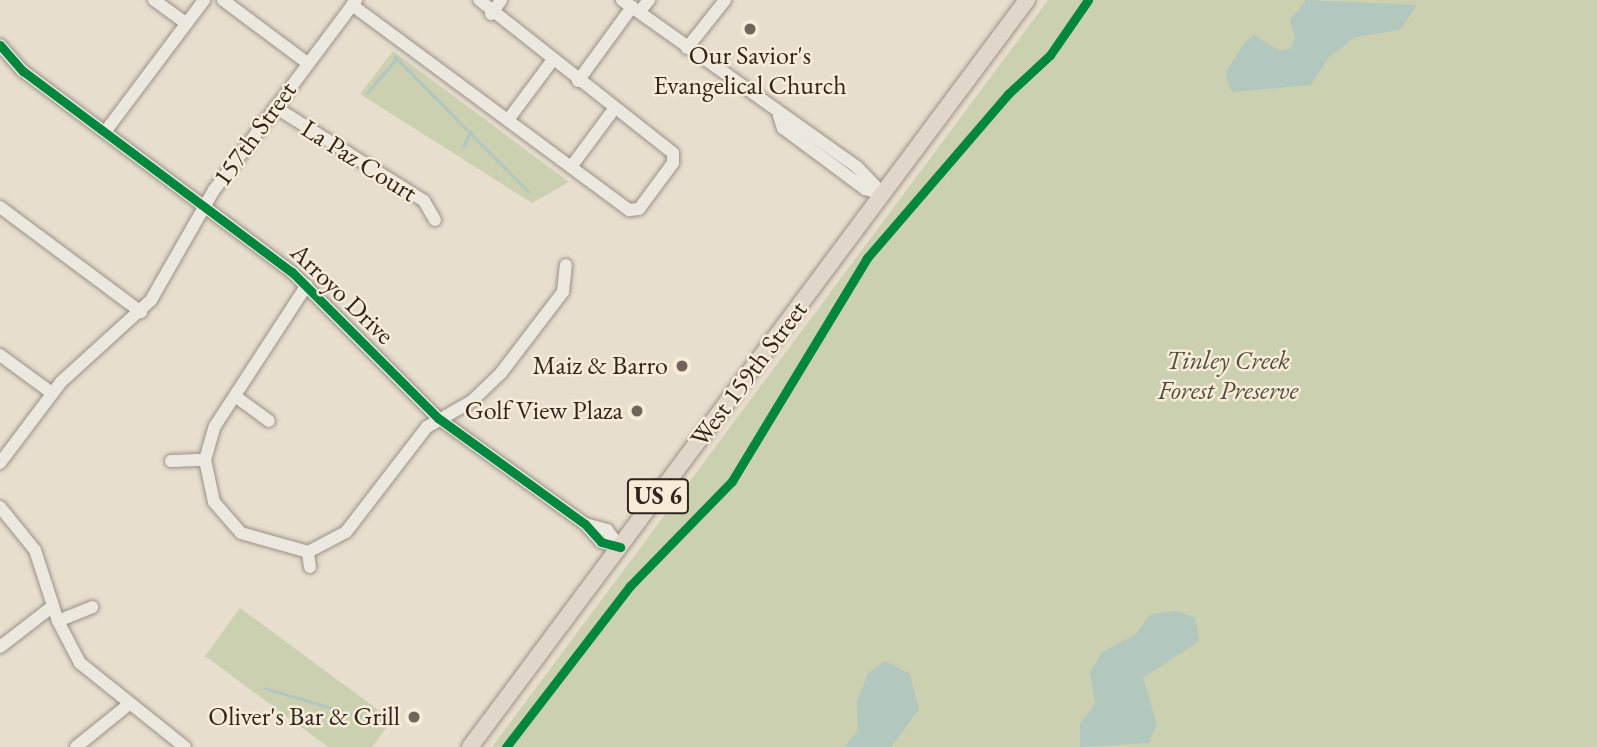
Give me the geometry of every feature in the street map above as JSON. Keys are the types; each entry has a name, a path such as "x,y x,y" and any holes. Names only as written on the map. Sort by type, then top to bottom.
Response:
{"main road":[{"name":"West 159th Street","path":"470,747 1027,0"}],"street":[{"path":"154,0 186,23"},
{"path":"106,132 204,0"},
{"path":"223,0 306,62"},
{"path":"354,2 629,210 641,207 673,163 673,153 491,14 479,0"},
{"path":"491,14 501,0"},
{"path":"578,81 631,7 649,0"},
{"path":"687,48 725,0"},
{"name":"157th Street","path":"0,463 52,393 141,312 205,205 306,62 354,2"},
{"path":"631,7 779,116 783,128 812,150 865,189 883,194"},
{"name":"Arroyo Drive","path":"0,45 23,71 205,205 307,285 438,418 585,524 607,530 620,547"},
{"path":"508,120 552,61"},
{"name":"La Paz Court","path":"275,107 424,201 435,220"},
{"path":"571,167 614,109"},
{"path":"0,207 141,312"},
{"path":"307,285 215,426 205,460 210,492 231,524 263,544 307,552 346,532 438,418 472,401 501,373 563,292 566,265"},
{"path":"0,355 52,393"},
{"path":"235,396 269,421"},
{"path":"171,461 205,460"},
{"path":"0,507 35,550 58,621 80,663 128,705 185,747"},
{"path":"307,552 310,567"},
{"path":"0,647 53,606"},
{"path":"58,621 92,607"},
{"path":"76,747 128,705"}],"green space":[{"name":"Tinley Creek Forest Preserve","path":"1048,0 1597,0 1597,747 492,747"},
{"path":"393,51 569,182 532,203 360,94"},
{"path":"240,608 392,720 372,747 328,747 205,656"}],"shaded area":[{"path":"1306,0 1417,5 1400,30 1355,37 1328,58 1311,85 1232,92 1225,74 1244,43 1254,35 1280,51 1291,48 1295,37 1290,20"},
{"path":"1177,611 1195,618 1199,641 1143,678 1157,724 1149,743 1080,747 1080,724 1095,703 1090,673 1102,652 1135,635 1151,614"},
{"path":"885,661 910,674 919,709 891,747 845,747 858,730 857,702 868,673"}],"waterway":[{"path":"395,57 529,192"},
{"path":"367,93 396,59"},
{"path":"463,147 470,132"},
{"path":"265,688 375,721"}],"cycle path":[{"path":"506,747 630,586 732,481 867,258 1008,94 1050,55 1088,0"},
{"path":"0,45 23,71 292,272 438,418 585,524 601,542 620,547"}],"place":[{"name":"Our Savior's Evangelical Church","path":"750,29"},
{"name":"Maiz & Barro","path":"682,366"},
{"name":"Golf View Plaza","path":"637,411"},
{"name":"Oliver's Bar & Grill","path":"414,717"}]}
